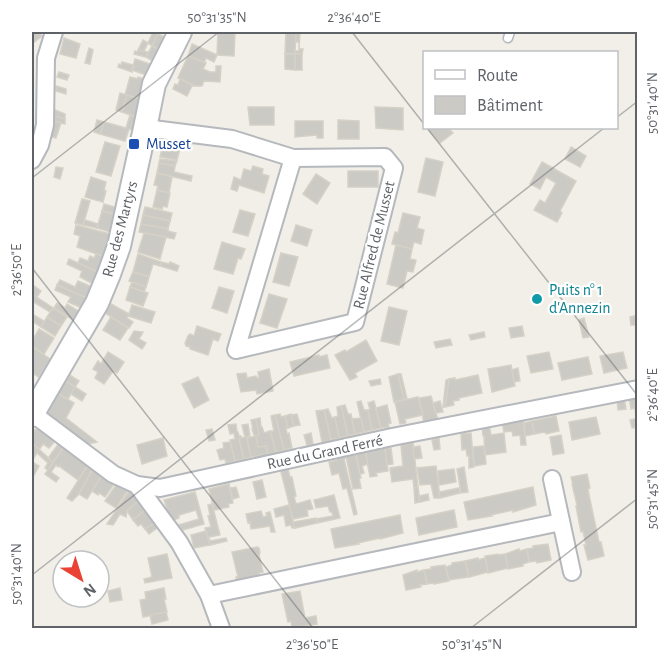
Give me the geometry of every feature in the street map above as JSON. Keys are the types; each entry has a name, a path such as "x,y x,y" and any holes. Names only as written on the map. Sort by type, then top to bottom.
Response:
{"street":[{"path":"32,160 40,145 45,125 46,58 54,32"},
{"name":"Rue des Martyrs","path":"32,414 97,303 110,274 119,246 154,84 180,32"},
{"name":"Rue Alfred de Musset","path":"145,128 232,139 293,158 385,157 394,168 355,322 236,350 293,158"},
{"name":"Rue du Grand Ferré","path":"32,414 113,474 137,485 160,488 392,437 638,389"},
{"path":"552,479 572,572"},
{"path":"137,485 179,542 209,595 221,628"},
{"path":"209,595 561,522"}],"building":[{"path":"32,32 37,32 42,36 32,44"},
{"path":"153,32 159,33 152,46 148,43"},
{"path":"218,32 235,32 234,56 217,55"},
{"path":"286,32 296,32 295,54 285,54"},
{"path":"296,32 300,32 299,49 299,42 296,42"},
{"path":"158,34 166,38 162,51 152,46"},
{"path":"64,38 80,44 76,58 60,54"},
{"path":"143,40 148,43 144,51 138,50"},
{"path":"192,44 217,55 214,62 206,58 204,63 188,56"},
{"path":"152,46 162,51 156,63 146,57"},
{"path":"89,48 93,50 90,64 85,63"},
{"path":"303,49 302,54 295,54 295,51"},
{"path":"138,50 148,52 146,57 134,54"},
{"path":"285,54 295,54 295,70 285,69"},
{"path":"295,54 302,54 302,70 295,70"},
{"path":"188,56 206,63 203,69 210,72 216,72 216,66 221,66 220,82 204,81 202,86 195,86 178,78"},
{"path":"135,59 153,65 149,76 132,70"},
{"path":"122,62 133,65 132,72 118,67"},
{"path":"59,72 69,75 67,80 57,77"},
{"path":"130,77 148,80 143,100 125,95"},
{"path":"180,79 195,86 192,86 187,96 173,89 175,84 178,85"},
{"path":"56,86 66,89 66,94 56,91"},
{"path":"120,93 127,95 122,112 116,110"},
{"path":"127,95 143,100 139,118 122,112"},
{"path":"248,107 274,107 274,125 250,125"},
{"path":"375,107 403,108 403,130 376,128"},
{"path":"55,110 65,114 65,119 54,116"},
{"path":"130,115 139,118 136,130 129,129 125,141 100,134 104,122 126,128"},
{"path":"54,116 65,119 65,124 54,121"},
{"path":"97,120 104,122 100,134 94,132"},
{"path":"338,120 359,121 359,139 338,139"},
{"path":"55,121 61,123 56,138 50,137"},
{"path":"295,121 323,121 323,138 317,138 317,135 295,137"},
{"path":"428,129 449,129 453,133 440,143"},
{"path":"105,142 120,146 111,176 96,172"},
{"path":"163,145 180,149 177,160 160,157"},
{"path":"571,147 586,156 580,167 565,159"},
{"path":"426,158 443,162 435,196 418,192"},
{"path":"160,159 177,161 175,166 159,163"},
{"path":"542,162 576,181 560,211 562,213 557,222 534,210 540,200 545,203 556,183 546,177 540,189 530,184"},
{"path":"159,163 175,166 174,172 192,176 191,181 157,173"},
{"path":"253,166 263,169 262,174 269,176 264,193 239,185 237,191 231,189 234,177 241,180 244,169 251,171"},
{"path":"56,167 63,168 60,179 54,177"},
{"path":"348,171 378,171 378,187 348,187"},
{"path":"157,173 172,177 169,193 157,190 158,186 154,185"},
{"path":"316,174 330,183 317,204 303,194"},
{"path":"91,177 106,182 103,202 85,197"},
{"path":"157,190 170,193 167,207 163,206 162,209 153,207"},
{"path":"82,199 90,201 83,225 75,223"},
{"path":"104,204 121,209 119,215 102,211"},
{"path":"145,207 172,213 170,221 143,215"},
{"path":"240,210 255,214 248,236 233,232"},
{"path":"102,211 119,215 114,233 97,228"},
{"path":"403,213 420,217 417,228 424,230 421,244 414,242 412,249 392,244 395,232 398,233"},
{"path":"143,215 170,221 168,229 141,224"},
{"path":"85,220 98,224 97,228 83,225"},
{"path":"141,224 168,229 176,233 174,239 139,232"},
{"path":"76,225 114,235 105,257 77,247 80,236 74,234"},
{"path":"296,225 312,230 307,246 291,241"},
{"path":"144,233 166,237 160,259 138,252"},
{"path":"222,242 245,249 241,259 238,258 233,274 214,269"},
{"path":"396,245 412,249 410,259 416,260 413,272 407,271 403,288 387,284"},
{"path":"281,253 298,257 289,286 273,282"},
{"path":"96,254 105,257 98,272 78,263 80,258 88,261 90,256 94,258"},
{"path":"138,254 161,262 160,266 153,264 149,277 133,272"},
{"path":"69,259 98,272 93,284 80,277 82,271 67,264"},
{"path":"161,262 169,264 170,262 179,266 177,271 160,266"},
{"path":"133,272 149,277 146,287 129,281"},
{"path":"60,280 75,287 78,281 92,287 87,298 57,285"},
{"path":"132,282 146,287 144,292 130,287"},
{"path":"33,285 41,291 37,297 32,294"},
{"path":"57,285 87,298 82,308 68,302 71,297 55,290"},
{"path":"130,287 148,293 143,306 126,300"},
{"path":"219,287 234,291 227,313 212,308"},
{"path":"32,294 53,308 50,312 32,301"},
{"path":"269,294 287,299 277,328 260,323"},
{"path":"57,303 65,308 67,304 80,312 75,321 54,308"},
{"path":"111,304 129,314 132,305 155,312 151,323 128,316 127,318 133,322 129,328 105,313"},
{"path":"389,307 407,311 399,345 381,341"},
{"path":"53,308 67,317 61,326 47,317"},
{"path":"32,314 44,321 41,327 32,321"},
{"path":"638,315 638,325 631,325 630,317"},
{"path":"47,317 61,326 55,336 41,327"},
{"path":"111,317 128,328 120,340 103,330"},
{"path":"584,318 589,337 583,338 579,320"},
{"path":"197,326 221,334 218,341 213,339 208,355 186,346 188,336 190,334 194,336"},
{"path":"522,326 524,336 511,338 509,328"},
{"path":"39,329 54,338 44,354 32,346 32,341"},
{"path":"134,331 143,332 139,339 146,343 142,349 129,340"},
{"path":"484,332 485,337 471,340 469,335"},
{"path":"450,339 452,345 436,348 434,342"},
{"path":"366,340 377,361 355,373 357,377 350,380 335,355 345,350 346,352"},
{"path":"34,348 50,359 39,377 32,373"},
{"path":"108,352 124,362 117,373 113,371 104,384 95,378 98,372 93,369 98,361 101,364"},
{"path":"549,352 553,369 531,373 527,356"},
{"path":"623,352 627,368 604,373 600,356"},
{"path":"319,355 319,357 327,355 330,368 294,376 290,362"},
{"path":"588,357 592,374 562,380 558,363"},
{"path":"511,365 515,386 492,392 488,369"},
{"path":"518,368 520,381 514,382 512,370"},
{"path":"269,369 273,391 257,394 256,390 241,392 237,374 246,373 247,378 256,376 259,378 258,372"},
{"path":"68,374 79,381 75,387 64,380"},
{"path":"398,374 401,374 407,399 404,400"},
{"path":"398,374 404,400 394,402 389,377"},
{"path":"478,375 482,393 459,398 453,401 454,405 445,407 449,379 455,378 455,380"},
{"path":"198,377 209,400 194,408 182,384"},
{"path":"380,379 381,384 371,386 369,381"},
{"path":"449,379 445,407 443,407 446,380"},
{"path":"64,380 75,387 68,399 57,393"},
{"path":"75,387 86,394 82,401 71,394"},
{"path":"57,393 74,403 66,418 97,442 84,445 47,416 46,411"},
{"path":"431,396 438,420 424,423 419,398"},
{"path":"638,396 638,418 636,419 635,408 631,409 629,397"},
{"path":"418,397 423,415 405,419 406,423 400,424 395,402"},
{"path":"624,398 626,409 618,410 617,399"},
{"path":"361,401 364,410 368,410 372,430 364,432 357,402"},
{"path":"374,401 381,428 372,430 368,403"},
{"path":"440,401 443,412 436,413 433,403"},
{"path":"345,405 348,414 351,414 355,434 348,436 341,406"},
{"path":"387,405 391,423 388,424 389,427 381,428 376,408"},
{"path":"341,406 348,436 339,438 335,417 338,416 337,407"},
{"path":"328,409 332,418 335,417 339,438 331,440 324,410"},
{"path":"324,410 331,440 322,442 316,411"},
{"path":"280,414 281,417 285,416 287,434 289,433 292,448 284,450 275,415"},
{"path":"291,414 294,426 288,428 285,416"},
{"path":"297,414 300,425 294,426 291,415"},
{"path":"275,415 284,450 276,452 270,431 274,431 271,416"},
{"path":"556,416 559,431 534,434 532,421"},
{"path":"596,417 600,434 572,440 569,422"},
{"path":"260,418 264,433 270,431 276,452 268,454 266,446 258,447 256,436 259,435 256,419"},
{"path":"361,418 364,432 355,434 352,419"},
{"path":"523,418 526,445 521,445 520,435 513,436 512,431 504,432 502,422"},
{"path":"638,418 638,427 632,428 630,420"},
{"path":"256,419 259,435 256,436 251,420"},
{"path":"532,421 534,434 525,436 524,423"},
{"path":"236,424 237,432 242,438 239,439 244,459 235,461 230,440 235,439 234,433 230,434 228,425"},
{"path":"248,424 250,436 247,438 251,457 244,459 239,439 245,437 242,425"},
{"path":"489,425 491,435 504,433 506,452 485,455 482,426"},
{"path":"40,429 55,441 49,448 43,444 39,450 32,443 32,433"},
{"path":"212,429 215,440 209,441 206,430"},
{"path":"311,433 313,444 307,445 304,435"},
{"path":"471,433 474,467 469,468 469,456 467,456 466,449 462,450 461,434"},
{"path":"561,435 564,453 553,455 550,437"},
{"path":"256,436 258,447 266,446 268,454 251,457 247,438"},
{"path":"163,438 167,456 142,464 137,445"},
{"path":"439,438 440,449 434,450 432,440"},
{"path":"230,442 235,461 226,463 225,459 220,460 217,450 224,448 223,443"},
{"path":"32,443 53,462 48,470 45,468 48,463 37,453 32,458"},
{"path":"59,443 64,447 53,462 48,458"},
{"path":"413,443 418,487 414,488 413,479 392,482 390,468 403,466 401,445"},
{"path":"420,446 422,458 414,459 413,447"},
{"path":"484,446 486,464 474,466 473,447"},
{"path":"64,447 88,465 78,480 56,465 51,472 59,478 56,482 45,474"},
{"path":"385,448 388,471 376,473 377,476 370,477 365,451"},
{"path":"385,448 391,448 393,464 387,465"},
{"path":"365,451 368,464 362,466 364,473 360,474 356,453"},
{"path":"355,453 361,488 353,489 346,456"},
{"path":"344,454 357,514 354,515 347,488 343,489 339,473 332,475 329,462 337,460 335,456"},
{"path":"32,462 39,466 32,479"},
{"path":"88,465 93,469 79,494 72,501 67,498"},
{"path":"287,466 290,477 292,477 296,504 310,500 313,509 307,510 308,516 293,519 280,468"},
{"path":"436,466 440,498 434,498 431,484 420,485 417,468"},
{"path":"464,467 468,492 461,493 457,469"},
{"path":"93,469 102,475 87,499 79,494"},
{"path":"454,469 456,482 439,485 438,471"},
{"path":"587,474 589,495 604,556 588,560 571,477"},
{"path":"102,475 114,484 105,497 92,491"},
{"path":"262,480 266,497 257,499 253,482"},
{"path":"229,484 233,503 228,504 229,507 214,510 209,489"},
{"path":"116,485 127,491 116,508 105,501"},
{"path":"236,487 239,497 233,499 230,488"},
{"path":"418,487 420,502 415,503 414,488"},
{"path":"533,487 536,505 513,512 513,510 468,520 464,502"},
{"path":"459,488 460,493 440,498 439,492"},
{"path":"129,491 138,501 127,511 126,517 120,514 113,525 107,524"},
{"path":"195,492 204,524 183,530 179,525 199,519 196,510 179,515 179,518 173,520 164,500"},
{"path":"428,494 429,500 420,502 419,496"},
{"path":"334,495 340,518 317,523 316,519 333,516 328,506 316,508 314,500"},
{"path":"138,501 145,510 133,520 127,511"},
{"path":"212,504 220,535 209,537 210,541 226,538 227,541 210,545 205,528 211,527 208,505"},
{"path":"289,505 295,528 291,525 286,526 284,515 276,517 274,509"},
{"path":"145,510 154,523 145,529 133,520"},
{"path":"454,510 457,527 419,535 416,518"},
{"path":"261,511 263,517 270,512 275,532 271,532 270,526 251,529 246,514"},
{"path":"400,515 403,533 335,548 331,529"},
{"path":"316,518 317,523 295,528 293,522"},
{"path":"154,523 157,528 149,534 145,529"},
{"path":"206,531 210,545 194,548 191,535"},
{"path":"548,544 551,560 529,562 527,549"},
{"path":"257,547 263,572 259,573 260,580 237,585 236,577 238,577 232,552"},
{"path":"519,549 520,551 527,549 529,562 523,566 508,569 505,554"},
{"path":"167,554 172,578 145,583 144,579 152,577 148,558"},
{"path":"505,554 508,568 488,573 485,556"},
{"path":"478,558 478,560 485,558 488,572 469,577 465,561"},
{"path":"465,561 469,577 449,580 446,567 452,563"},
{"path":"445,565 449,581 427,584 424,570"},
{"path":"417,570 417,572 424,570 427,584 406,590 403,575"},
{"path":"120,588 122,600 111,602 111,590"},
{"path":"164,588 167,612 143,617 140,600 146,599 145,592"},
{"path":"300,591 305,618 316,616 317,624 292,628 291,621 288,622 282,594"},
{"path":"166,612 168,620 152,624 150,615"}],"place":[{"name":"Musset","path":"134,144"},
{"name":"Puits n° 1 d'Annezin","path":"537,299"}]}
